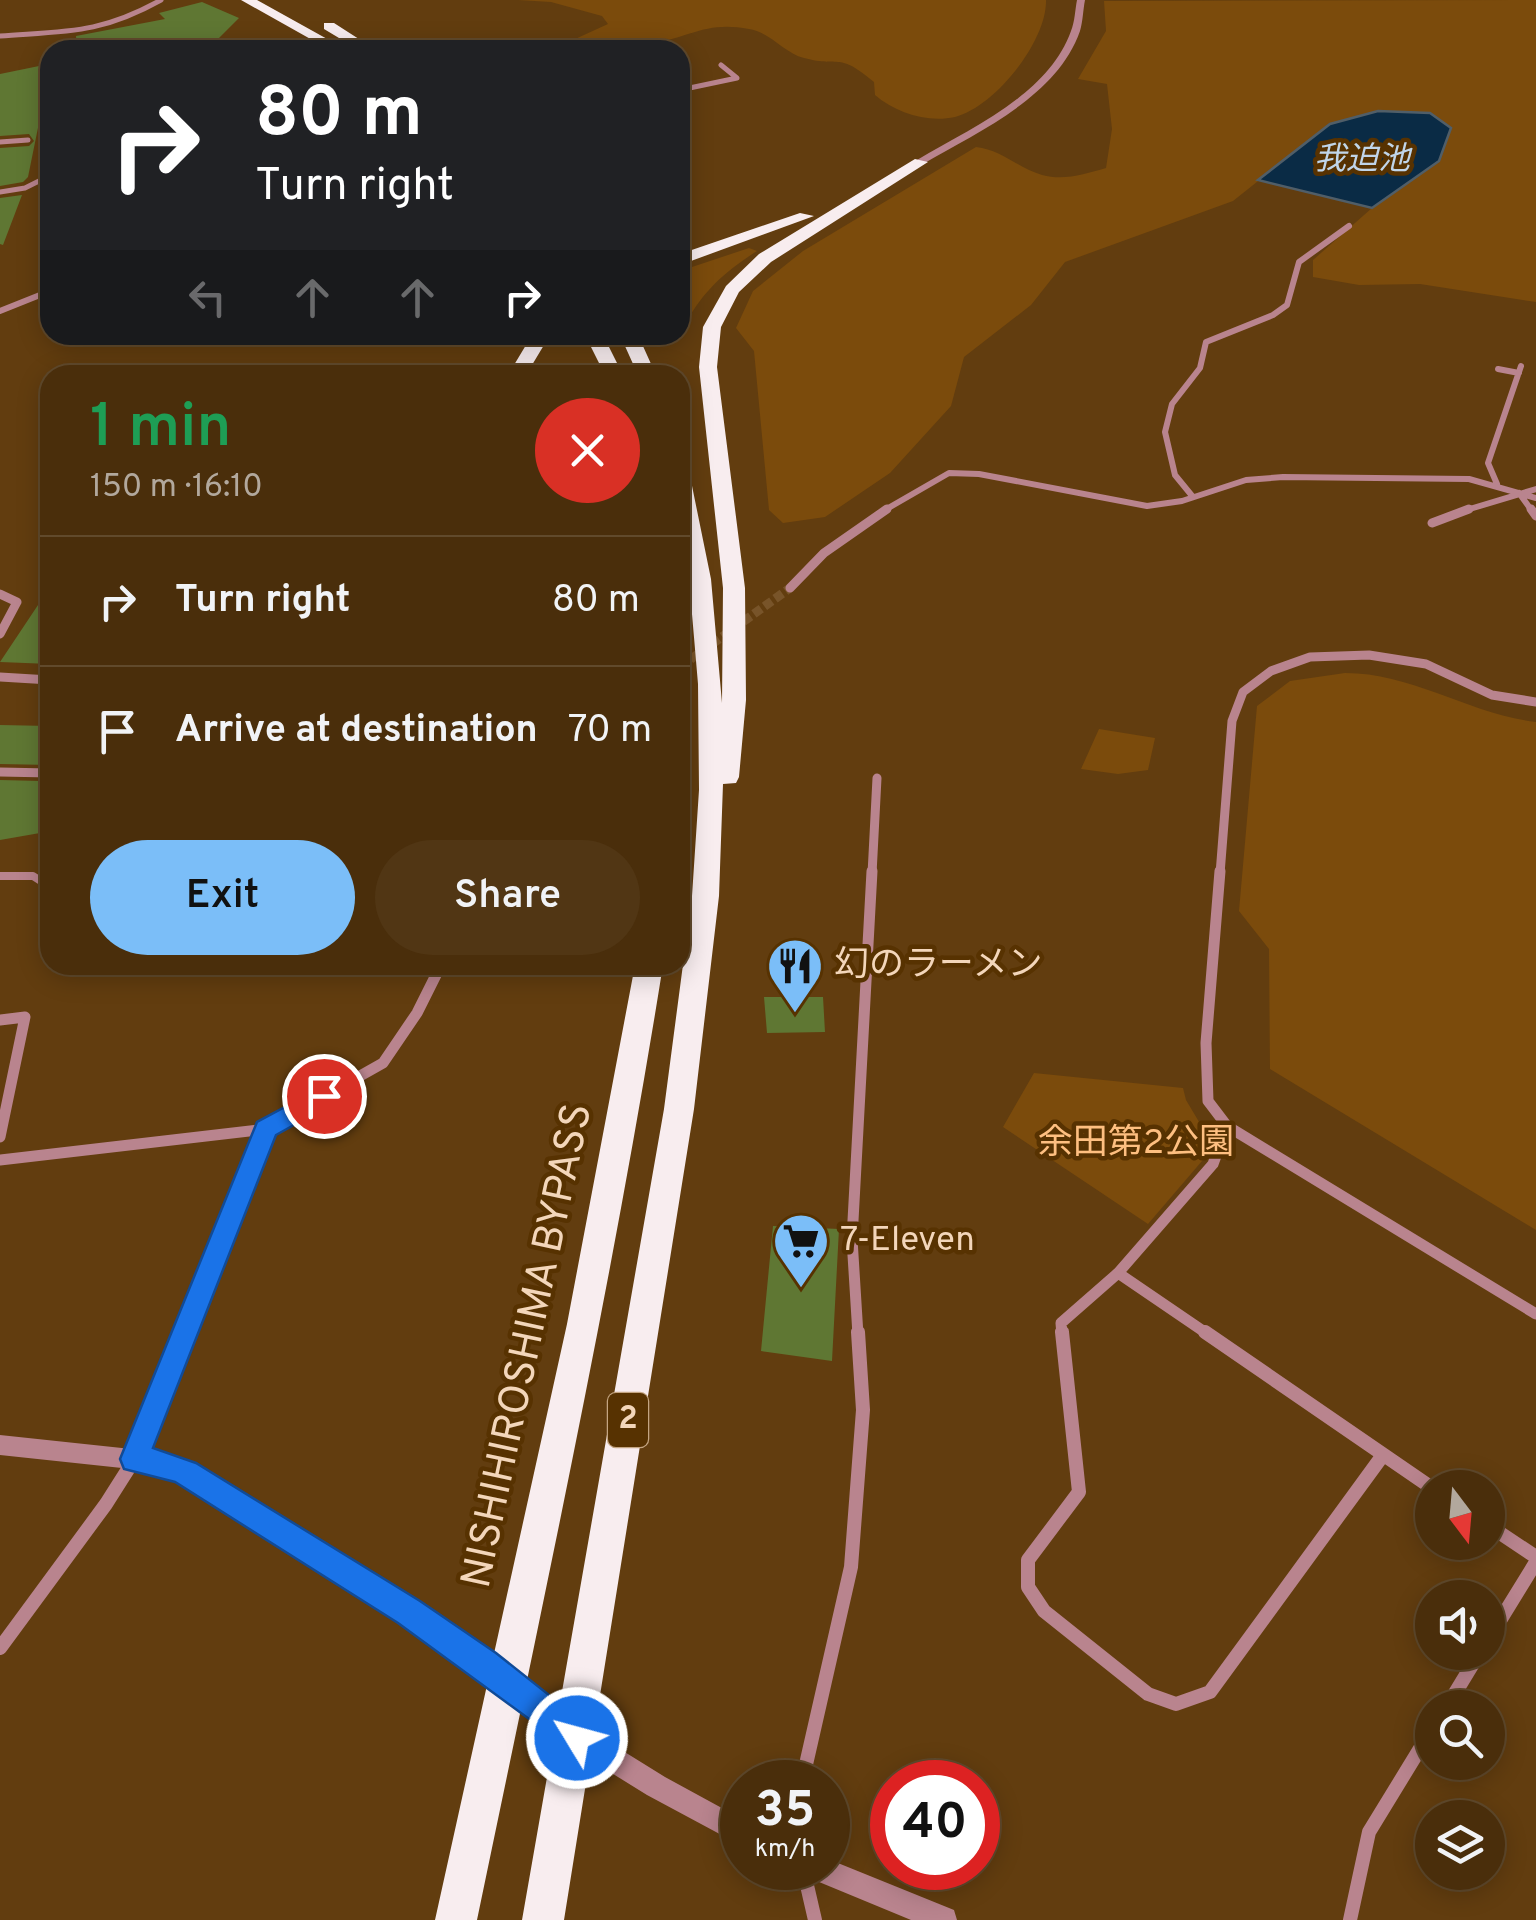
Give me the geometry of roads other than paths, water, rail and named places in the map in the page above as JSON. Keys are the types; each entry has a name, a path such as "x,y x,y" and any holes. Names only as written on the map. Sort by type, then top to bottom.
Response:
{"highway":[{"path":"247,0 323,40"},
{"path":"278,0 351,40"},
{"path":"690,256 825,209 920,162"},
{"path":"702,919 728,764 736,642 709,345 732,290 765,258 920,162"},
{"name":"2","path":"543,1920 577,1738 672,1152 702,919 711,712 703,600 690,530"},
{"name":"NISHIHIROSHIMA BYPASS","path":"456,1920 580,1357 620,1149 647,975"}],"street":[{"path":"0,36 87,30 130,18 161,0"},
{"path":"920,162 1021,98 1045,77 1074,34 1080,0"},
{"path":"690,88 737,78 721,65"},
{"path":"0,142 28,140"},
{"path":"0,192 25,188 40,180"},
{"path":"1192,497 1179,486 1164,449 1173,404 1200,370 1208,338 1273,315 1287,305 1292,270 1300,258 1324,247 1350,226"},
{"path":"0,311 40,295"},
{"path":"1497,484 1488,463 1520,370 1498,369"},
{"path":"790,588 824,553 868,520 949,473 979,474 1148,506 1246,480 1283,477 1417,476 1497,484 1536,498"},
{"path":"1432,523 1536,489"},
{"path":"1518,493 1536,516"},
{"path":"0,594 17,602 0,634"},
{"path":"1536,702 1492,695 1426,664 1370,655 1310,657 1271,670 1243,692 1232,721 1206,1043 1208,1101 1227,1126 1536,1314"},
{"path":"0,677 40,679"},
{"path":"0,772 40,773"},
{"path":"807,1760 851,1567 863,1410 852,1238 877,778"},
{"path":"0,1160 266,1129 383,1063 436,975"},
{"path":"0,1020 25,1016 0,1137"},
{"path":"1227,1126 1213,1164 1118,1272 1060,1323 1079,1492 1028,1560 1028,1587 1044,1610 1148,1694 1176,1704 1210,1692 1383,1455"},
{"path":"0,1648 106,1504 134,1459 266,1129"},
{"path":"1118,1272 1415,1477"},
{"path":"0,1446 134,1459 186,1473 435,1629 577,1738 720,1821"},
{"path":"1505,1537 1536,1560 1505,1612"},
{"path":"1350,1920 1369,1832 1415,1757"},
{"path":"850,1882 944,1920"},
{"path":"808,1890 815,1920"}],"lane":[{"path":"0,876 33,876 40,881"}],"water":[{"name":"我迫池","path":"1378,111 1430,113 1451,128 1439,161 1372,208 1258,180 1330,124"}],"tunnel":[{"path":"690,660 790,588"}],"place":[{"name":"幻のラーメン","path":"795,1015"},
{"name":"7-Eleven","path":"801,1290"}],"park label":[{"name":"余田第2公園","path":"1136,1144"}]}
